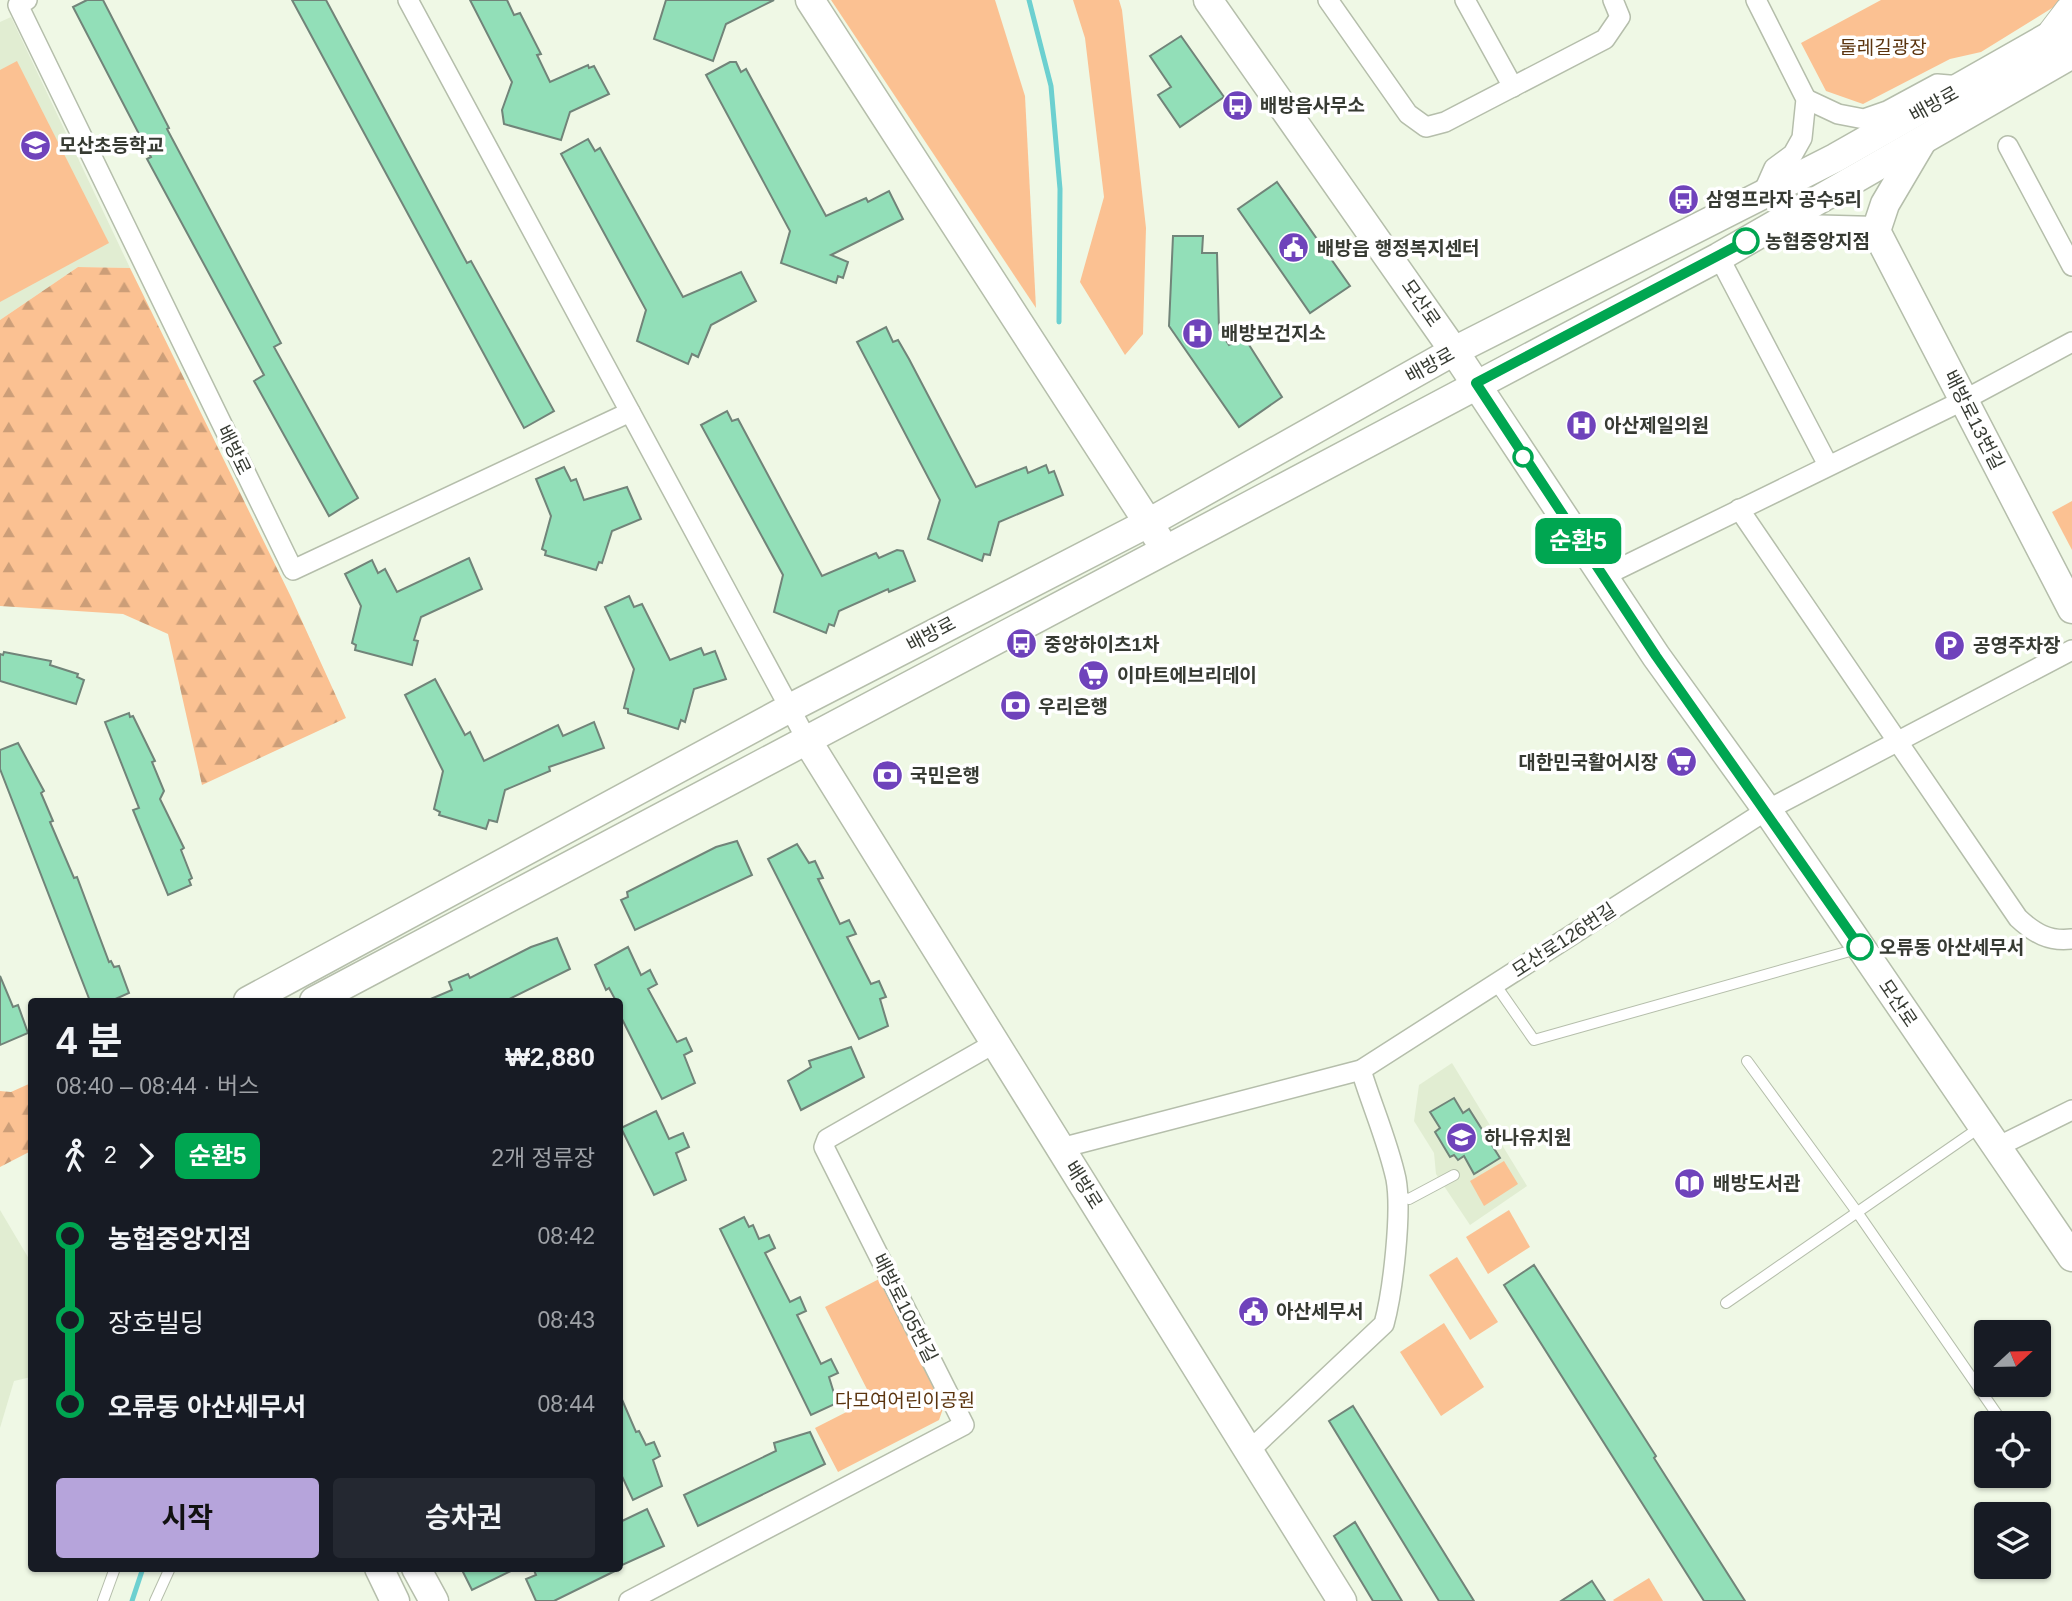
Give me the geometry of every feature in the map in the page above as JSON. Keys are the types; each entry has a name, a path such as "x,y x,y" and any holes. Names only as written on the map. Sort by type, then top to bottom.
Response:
{"street":[{"name":"배방로","path":"27,0 18,5 293,570 629,412"},
{"name":"배방로","path":"408,0 808,742 1342,1601"},
{"path":"810,0 1150,522 1164,549"},
{"name":"모산로","path":"1208,0 1476,383 1602,577 1767,810 2072,1257"},
{"path":"1328,0 1408,114 1426,127 1445,122 1605,39 1620,17 1613,0"},
{"path":"1465,0 1513,87"},
{"path":"1756,0 1806,99 1802,138 1793,154 1774,168 1762,195"},
{"name":"배방로","path":"254,998 790,708 1150,522 1454,351 1762,195 1964,87 2069,39"},
{"name":"배방로","path":"320,998 808,742 1164,549 1718,257 1922,141 2069,39"},
{"path":"1806,99 1838,114 1864,119 1887,111 1937,84 1964,87"},
{"path":"1746,241 1801,229 1876,231 1885,204 1922,141"},
{"path":"2008,146 2072,266"},
{"name":"배방로13번길","path":"1876,231 2072,609"},
{"path":"1718,257 1828,465"},
{"path":"1602,577 1964,400 2072,342"},
{"path":"1739,509 2018,918 2035,933 2059,940 2072,939"},
{"name":"모산로126번길","path":"1061,1148 1361,1070 1767,810 2072,650"},
{"name":"배방로105번길","path":"629,1601 964,1425 824,1147 827,1139 995,1043"},
{"path":"1249,1451 1384,1324 1389,1304 1398,1196 1395,1177 1361,1070"},
{"path":"1990,1136 2072,1110"},
{"path":"381,1572 395,1601"},
{"path":"418,1572 433,1601"}],"lane":[{"path":"1495,985 1534,1040 1860,947"},
{"path":"1747,1062 1857,1212 1995,1411"},
{"path":"1726,1303 1857,1212 1990,1136"},
{"path":"1398,1196 1409,1199 1454,1175"},
{"path":"103,1601 114,1572"},
{"path":"155,1601 168,1572"}],"shaded area":[{"name":"모산초등학교","path":"11,17 130,268 78,267 0,320 0,22"},
{"name":"하나유치원","path":"1452,1063 1527,1186 1470,1225 1436,1174 1434,1153 1414,1121 1419,1085"},
{"path":"0,1210 28,1257 28,1378 14,1381 0,1428"}],"green space":[{"path":"831,0 995,0 1025,96 1036,308"},
{"path":"1073,0 1119,0 1122,10 1146,228 1143,334 1125,355 1080,282 1104,197 1085,38"},
{"name":"둘레길광장","path":"1881,0 2065,0 1981,52 1950,59 1863,104 1826,91 1801,43"},
{"name":"모산초등학교","path":"17,61 109,243 0,302 0,70"},
{"path":"78,267 130,268 291,597 346,718 202,785 168,634 123,614 0,606 0,320"},
{"path":"2072,501 2072,550 2052,512"},
{"path":"28,1084 28,1153 0,1167 0,1091 11,1092"},
{"path":"1504,1161 1518,1184 1484,1206 1470,1181"},
{"path":"1509,1210 1530,1247 1488,1274 1466,1237"},
{"path":"1457,1257 1498,1322 1470,1340 1429,1275"},
{"name":"다모여어린이공원","path":"881,1278 945,1403 939,1420 838,1472 815,1428 872,1399 825,1307"},
{"path":"1444,1323 1484,1387 1441,1416 1400,1352"},
{"path":"1649,1578 1663,1601 1613,1600"}],"building":[{"path":"87,0 103,0 169,128 167,129 281,343 274,347 358,498 329,516 254,381 264,375 147,159 151,157 73,7"},
{"path":"292,0 326,0 467,263 471,261 554,411 524,428"},
{"path":"470,0 507,0 514,15 520,13 541,54 537,55 550,82 588,65 589,68 594,66 609,94 570,112 561,140 504,124 502,110 512,82"},
{"path":"666,0 774,0 726,24 713,61 654,39"},
{"path":"1181,36 1224,97 1180,127 1158,95 1171,87 1150,56"},
{"path":"730,62 736,62 741,72 746,69 826,216 866,198 868,202 889,191 903,219 831,255 848,262 843,278 838,276 836,283 781,263 790,231 706,75"},
{"path":"588,139 595,151 600,148 683,297 741,272 756,301 711,325 698,357 692,354 688,364 637,341 646,310 561,154"},
{"name":"배방읍 행정복지센터","path":"1277,182 1350,286 1310,313 1238,209"},
{"name":"배방보건지소","path":"1173,236 1203,236 1202,253 1217,253 1219,330 1229,345 1244,337 1282,397 1239,427 1169,326"},
{"path":"886,327 893,342 898,340 909,359 976,487 1026,467 1028,473 1046,465 1049,473 1054,471 1063,495 999,522 990,555 984,554 982,561 928,539 940,500 857,342"},
{"path":"727,411 732,421 738,419 822,576 876,553 879,558 897,550 903,551 915,581 889,592 888,589 839,611 834,626 829,624 826,633 774,612 783,575 701,425"},
{"path":"564,467 571,481 576,479 584,500 627,487 641,519 612,531 602,563 599,562 596,570 545,555 546,551 542,549 551,516 536,479"},
{"path":"469,558 482,589 421,617 414,640 418,641 412,665 355,650 356,645 352,643 361,606 345,574 372,560 378,573 385,569 397,592"},
{"path":"629,596 634,607 642,604 670,660 701,648 704,655 715,651 726,679 694,689 685,722 681,720 678,729 628,713 628,709 624,708 634,669 605,607"},
{"path":"4,652 51,661 50,665 78,674 77,677 84,680 76,704 0,681 0,654 3,655"},
{"path":"435,679 465,735 470,732 484,761 558,725 563,736 594,722 604,748 549,767 550,771 505,790 497,822 489,820 486,829 439,815 440,812 434,809 443,771 405,695"},
{"path":"129,713 155,761 152,762 164,791 160,799 184,848 181,850 192,878 189,880 191,885 168,895 133,810 139,808 105,722"},
{"path":"18,743 44,791 41,793 53,821 50,822 74,878 77,877 109,962 111,961 114,967 119,966 129,993 118,998 89,998 0,769 0,750"},
{"path":"737,841 752,875 635,930 621,900 628,897 627,892 716,847"},
{"path":"797,844 809,863 815,861 823,878 818,879 840,924 849,920 856,934 847,937 871,984 879,981 886,997 880,999 888,1026 859,1039 768,859"},
{"path":"557,938 570,969 511,998 433,998 452,990 449,982 468,974 470,978 531,947"},
{"path":"628,947 641,975 650,970 657,984 648,989 677,1042 686,1038 692,1051 684,1055 695,1083 662,1099 623,1021 623,998 614,998 609,988 606,990 595,965"},
{"path":"0,976 13,1007 18,1005 28,1033 0,1045"},
{"path":"851,1047 864,1077 801,1110 788,1081 811,1067 809,1061"},
{"path":"1454,1098 1463,1113 1469,1109 1500,1158 1474,1174 1464,1156 1458,1160 1454,1155 1450,1157 1435,1132 1440,1128 1430,1112"},
{"path":"656,1111 669,1139 683,1133 689,1147 676,1153 686,1180 654,1195 623,1127"},
{"path":"744,1217 749,1227 753,1225 759,1239 769,1235 775,1248 765,1253 790,1302 800,1297 806,1311 797,1315 821,1364 831,1359 838,1373 829,1377 837,1403 811,1415 720,1229"},
{"path":"1534,1265 1745,1601 1704,1601 1504,1285"},
{"path":"623,1402 636,1432 639,1431 646,1445 654,1442 660,1456 653,1460 662,1486 633,1500 623,1478"},
{"path":"1353,1406 1474,1601 1439,1601 1329,1421"},
{"path":"810,1432 825,1464 698,1526 684,1495 776,1451 774,1443"},
{"path":"647,1509 664,1546 623,1565 623,1521"},
{"path":"1355,1522 1402,1601 1373,1601 1334,1536"},
{"path":"463,1572 509,1572 472,1590"},
{"path":"535,1572 613,1572 554,1601 536,1601 526,1579 536,1575"},
{"path":"1592,1581 1605,1601 1561,1601"}],"waterway":[{"path":"1029,0 1051,86 1060,189 1059,322"},
{"path":"132,1601 142,1572"}],"bus line":[{"name":"순환5","path":"1746,241 1511,367 1476,383 1565,522 1656,656 1767,810 1860,947"}],"place":[{"name":"배방읍사무소","path":"1237,105"},
{"name":"모산초등학교","path":"36,145"},
{"name":"삼영프라자 공수5리","path":"1683,199"},
{"name":"농협중앙지점","path":"1746,241"},
{"name":"배방읍 행정복지센터","path":"1294,248"},
{"name":"배방보건지소","path":"1198,333"},
{"name":"아산제일의원","path":"1581,425"},
{"name":"중앙하이츠1차","path":"1021,644"},
{"name":"공영주차장","path":"1950,645"},
{"name":"이마트에브리데이","path":"1094,675"},
{"name":"우리은행","path":"1015,706"},
{"name":"대한민국활어시장","path":"1681,762"},
{"name":"국민은행","path":"887,775"},
{"name":"오류동 아산세무서","path":"1860,947"},
{"name":"하나유치원","path":"1461,1137"},
{"name":"배방도서관","path":"1690,1183"},
{"name":"아산세무서","path":"1253,1311"}]}
